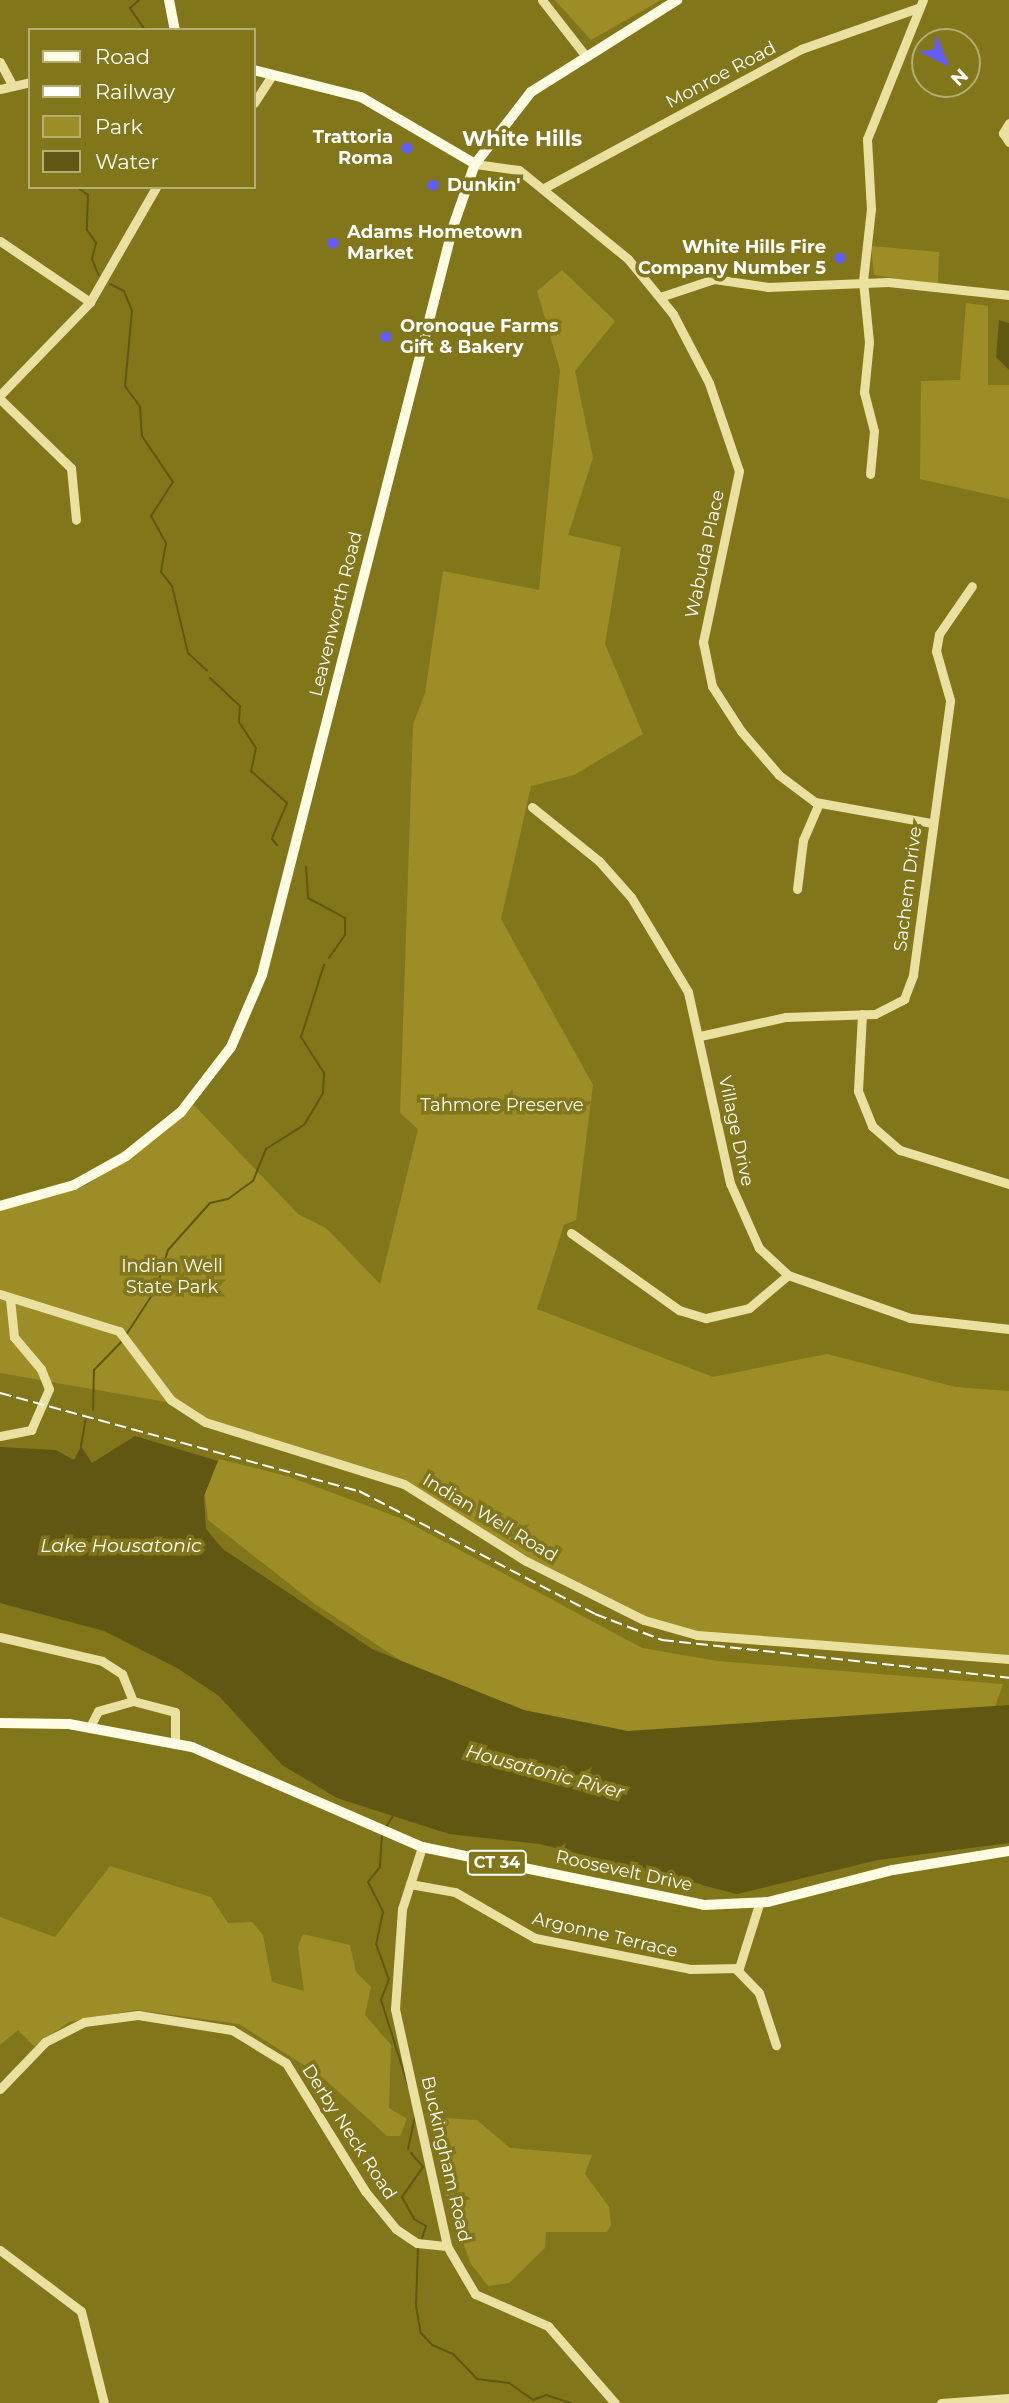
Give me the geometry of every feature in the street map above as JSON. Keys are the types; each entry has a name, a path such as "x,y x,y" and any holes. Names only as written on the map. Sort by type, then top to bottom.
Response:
{"main road":[{"path":"169,0 175,28"},
{"name":"Leavenworth Road","path":"0,1206 74,1185 151,1138 209,1079 247,1016 453,227 475,164 515,108 585,55 677,0"},
{"path":"256,71 361,97 475,164"},
{"name":"Roosevelt Drive","path":"0,1723 90,1727 175,1744 243,1764 422,1847 677,1901 759,1904 892,1870 1009,1851"}],"street":[{"path":"542,0 585,55"},
{"path":"870,474 874,431 864,392 869,342 863,281 871,209 867,139 922,3"},
{"name":"Monroe Road","path":"544,188 801,49 922,3"},
{"path":"0,62 13,86"},
{"path":"256,100 272,75"},
{"path":"0,89 28,82"},
{"path":"1009,123 1003,132 1009,142"},
{"name":"Wabuda Place","path":"475,164 519,170 628,259 660,297 709,383 739,471 722,561 709,590 703,642 712,686 779,775 819,803 932,823"},
{"path":"76,520 71,468 0,397 90,302 155,189"},
{"path":"0,241 90,302"},
{"path":"660,297 714,279 777,287 863,281 1009,295"},
{"name":"Sachem Drive","path":"700,1036 786,1017 862,1014 891,1009 908,987 950,700 936,651 939,634 972,586"},
{"path":"797,889 803,839 819,803"},
{"name":"Village Drive","path":"532,807 599,861 631,897 688,992 736,1203 759,1248 788,1275 909,1318 1009,1329"},
{"path":"862,1014 858,1091 872,1126 900,1150 1009,1184"},
{"path":"571,1233 679,1310 706,1318 749,1308 788,1275"},
{"name":"Indian Well Road","path":"0,1294 107,1325 139,1354 171,1400 205,1422 421,1492 526,1561 644,1620 696,1635 1009,1659"},
{"path":"0,1436 32,1430 49,1390 41,1369 14,1338 10,1298"},
{"path":"0,1637 102,1661 122,1674 133,1701"},
{"path":"90,1727 98,1711 133,1701 175,1712 175,1744"},
{"name":"Buckingham Road","path":"422,1847 400,1922 396,2009 447,2246 475,2294 548,2326 615,2403"},
{"name":"Argonne Terrace","path":"410,1884 455,1892 497,1920 548,1942 676,1968 736,1969"},
{"path":"759,1904 736,1969 759,1993 776,2045"},
{"name":"Derby Neck Road","path":"0,2089 53,2035 84,2022 138,2015 240,2033 286,2063 391,2224 416,2243 447,2246"},
{"path":"0,2250 81,2311 104,2403"},
{"path":"941,2403 1009,2398"}],"green space":[{"path":"555,0 661,0 591,40"},
{"path":"871,246 939,252 938,285 874,275"},
{"path":"562,270 615,321 575,371 593,458 568,535 621,547 605,644 643,734 574,775 531,786 501,919 593,1085 576,1220 564,1225 537,1309 713,1377 827,1354 956,1387 1009,1391 1009,1663 697,1636 627,1613 400,1486 240,1437 172,1403 0,1373 0,1210 85,1186 142,1149 192,1103 298,1214 326,1228 380,1284 418,1129 400,1113 413,725 425,693 443,571 539,590 560,370 537,291"},
{"path":"966,303 988,306 988,385 1009,385 1009,499 920,479 921,381 960,380"},
{"path":"219,1459 287,1476 400,1518 642,1648 718,1661 1003,1684 993,1712 607,1739 429,1679 315,1604 208,1520 204,1488"},
{"path":"110,1866 211,1897 228,1923 252,1922 263,1935 272,1982 304,1991 298,1947 303,1934 350,1945 356,1972 371,1987 365,2015 391,2045 389,2108 407,2119 400,2136 387,2136 321,2076 239,2024 136,2010 69,2022 34,2046 18,2030 0,2045 0,1917 55,1937"},
{"path":"443,2118 477,2120 510,2148 592,2155 585,2174 609,2207 611,2225 607,2232 546,2232 545,2248 509,2283 488,2286 471,2264 445,2195 434,2137"}],"water":[{"path":"999,320 1009,323 1009,370 996,357"},
{"name":"Lake Housatonic","path":"135,1436 218,1461 204,1496 206,1529 223,1549 372,1649 524,1710 628,1731 1009,1705 1009,1843 878,1860 737,1894 540,1844 449,1834 337,1798 282,1765 219,1696 177,1668 104,1631 0,1603 0,1447 56,1450 74,1460 81,1446 92,1463"}],"waterway":[{"path":"139,0 130,8 144,28"},
{"path":"80,189 88,195 87,230 96,243 92,259 99,276"},
{"path":"110,284 124,291 132,311 125,386 140,407 142,436 173,482 151,516 166,543 161,572 172,586 188,653 207,671"},
{"path":"210,678 240,706 239,722 256,748 251,771 287,803 272,839 277,845"},
{"path":"306,867 308,898 345,918 345,935 329,958"},
{"path":"126,1335 156,1289 168,1250 210,1203 228,1199 253,1181 266,1149 304,1125 323,1093 324,1073 301,1037 324,965"},
{"path":"93,1410 94,1370 121,1342"},
{"path":"81,1446 86,1419"},
{"path":"386,1827 394,1814"},
{"path":"382,1836 380,1867 368,1882 383,1912 376,1944 389,1979 381,2000 408,2085"},
{"path":"408,2149 415,2117"},
{"path":"411,2153 423,2167 402,2197 414,2219 426,2226 421,2241"},
{"path":"418,2248 416,2306 421,2333 432,2345 453,2354 477,2379 509,2383 533,2400 546,2395 571,2403"}],"railway":[{"path":"0,1393 359,1491 595,1614 662,1640 1009,1678"}],"place":[{"name":"Trattoria Roma","path":"407,148"},
{"name":"Dunkin'","path":"433,185"},
{"name":"Adams Hometown Market","path":"333,243"},
{"name":"White Hills Fire Company Number 5","path":"840,258"},
{"name":"Oronoque Farms Gift & Bakery","path":"386,337"}],"district":[{"name":"White Hills","path":"522,139"}],"park label":[{"name":"Tahmore Preserve","path":"502,1105"},
{"name":"Indian Well State Park","path":"172,1277"}],"water label":[{"name":"Housatonic River","path":"545,1772"}]}
